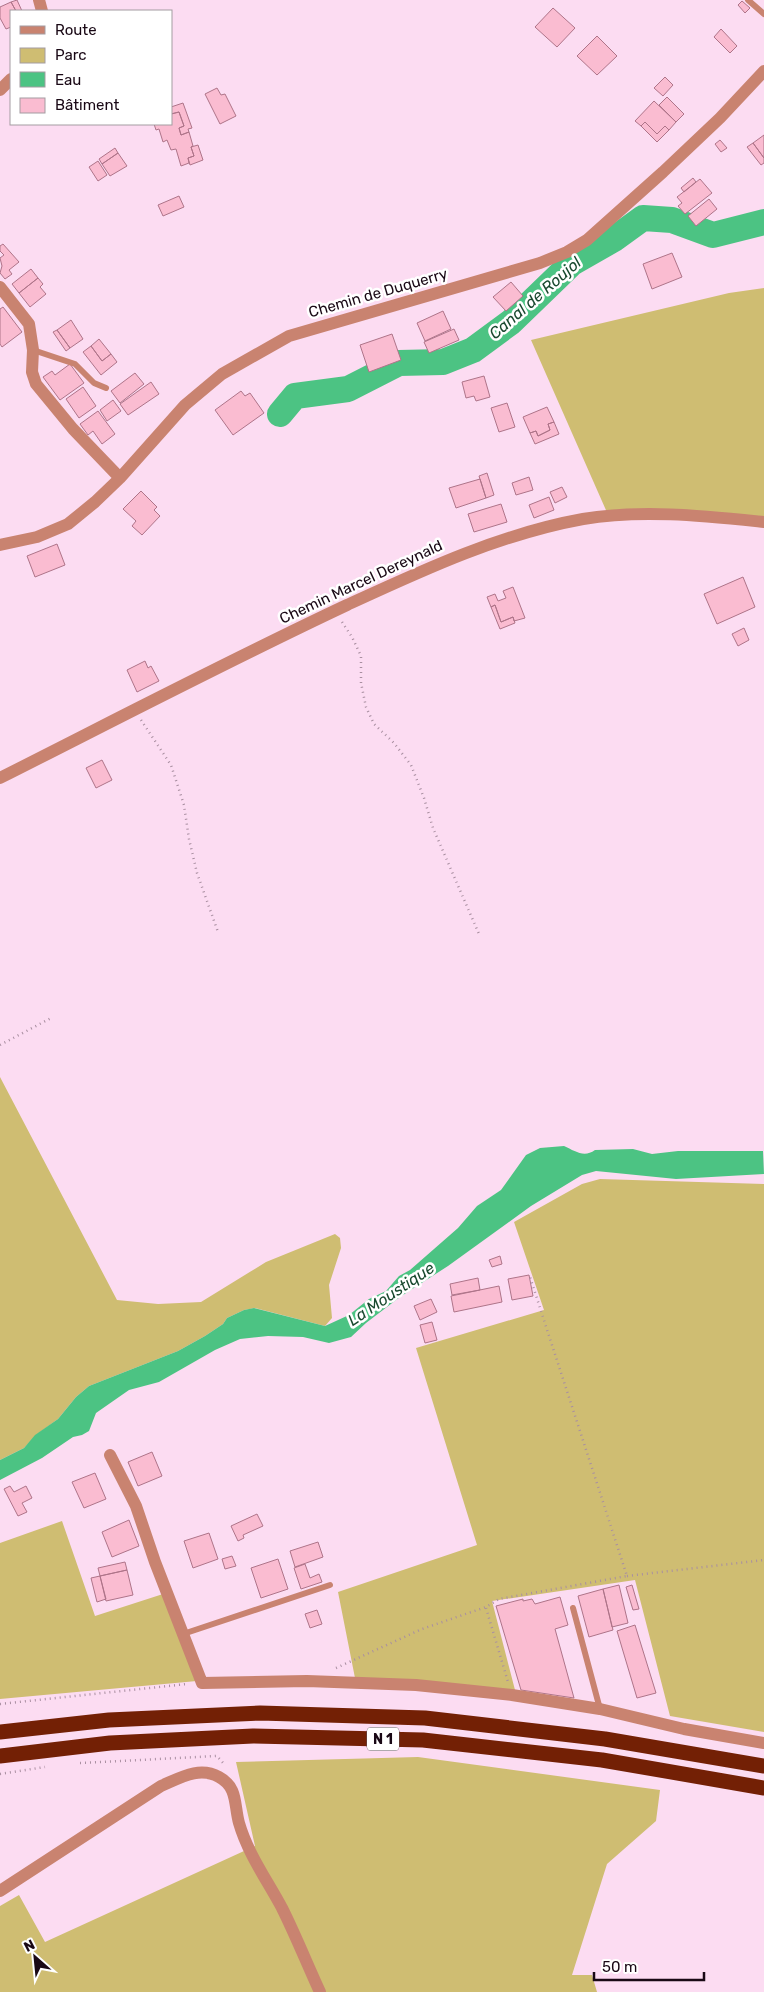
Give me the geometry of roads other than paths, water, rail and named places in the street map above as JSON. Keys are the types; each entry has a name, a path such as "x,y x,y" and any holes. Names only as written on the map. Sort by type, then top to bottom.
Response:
{"highway":[{"name":"N 1","path":"0,1732 109,1720 260,1713 425,1718 604,1739 764,1766"},
{"name":"N 1","path":"0,1756 110,1743 253,1736 423,1740 602,1760 764,1788"}],"street":[{"name":"Chemin de Duquerry","path":"0,545 37,536 68,524 120,478 185,405 222,374 289,336 540,263 567,252 587,240 720,118 764,71"},
{"path":"0,90 10,79"},
{"path":"0,287 29,324 33,350 32,372 36,384 73,429 120,478"},
{"name":"Chemin Marcel Dereynald","path":"0,778 291,632 445,560 514,537 582,520 609,516 665,515 764,522"},
{"path":"110,1455 136,1506 155,1562 202,1683 307,1681 416,1685 512,1695 600,1709 684,1729 764,1743"},
{"path":"0,1891 161,1786 189,1773 207,1772 219,1777 230,1785 234,1794 239,1822 252,1856 282,1910 320,1992"}],"lane":[{"path":"748,0 764,14"},
{"path":"33,350 75,364 94,383 106,388"},
{"path":"183,1634 330,1585"},
{"path":"573,1608 600,1709"}],"water":[{"name":"La Moustique","path":"564,1146 583,1154 595,1150 633,1149 652,1154 678,1151 763,1151 764,1174 676,1179 596,1171 582,1175 531,1206 448,1266 400,1297 351,1337 329,1343 303,1337 268,1336 240,1339 215,1350 159,1382 129,1390 96,1413 89,1431 73,1437 42,1458 0,1480 0,1460 24,1448 35,1435 58,1419 76,1397 89,1386 178,1351 223,1324 227,1318 244,1310 254,1308 325,1326 349,1315 369,1299 386,1291 399,1276 410,1270 458,1228 477,1206 501,1190 526,1155 540,1148"}],"waterway":[{"name":"Canal de Roujol","path":"280,414 295,396 348,389 399,363 443,362 473,350 511,322 572,263 614,239 643,218 672,220 713,235 764,222"}]}
